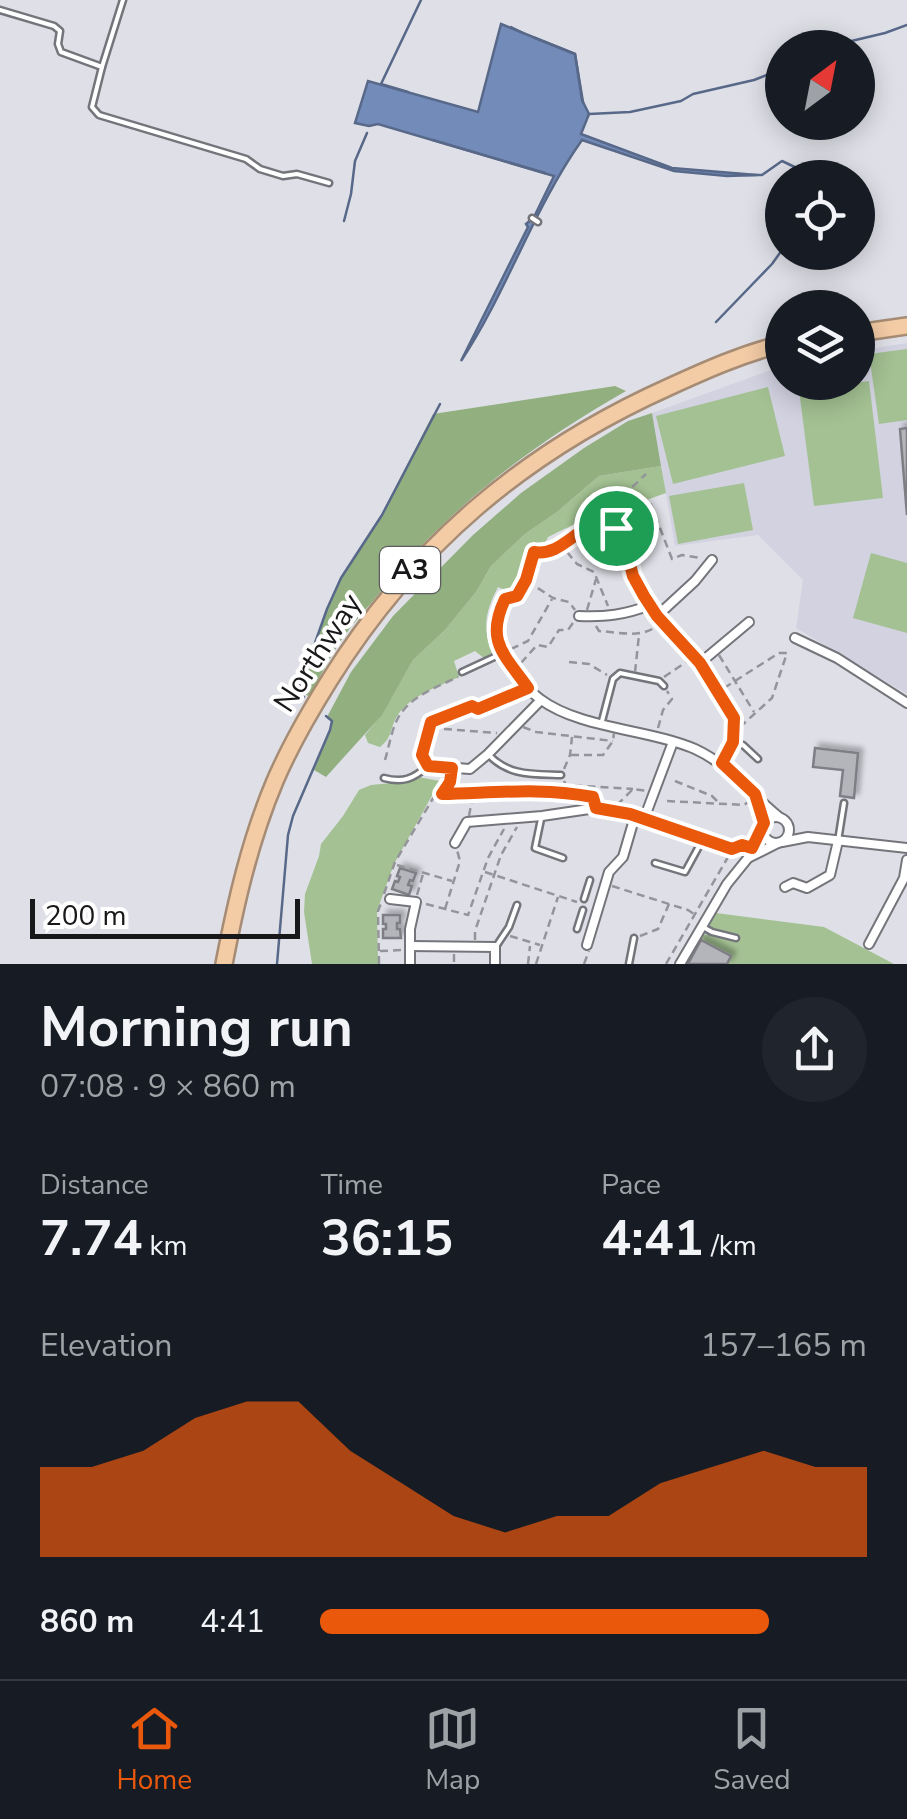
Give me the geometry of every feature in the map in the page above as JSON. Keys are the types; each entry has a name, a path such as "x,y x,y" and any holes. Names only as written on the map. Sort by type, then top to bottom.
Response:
{"highway":[{"path":"875,330 907,326"},
{"name":"Northway","path":"224,964 245,868 288,755 344,657 416,564 495,491 570,439 636,402 722,363 765,349"}],"street":[{"path":"562,546 582,529 595,524 608,524 623,537 633,576 650,605 696,660 734,718 734,737 722,763"},
{"path":"659,619 712,560"},
{"path":"505,599 495,634 514,670 541,700 575,716 694,749 722,763 788,824 808,837"},
{"path":"584,616 630,613 650,605"},
{"path":"696,660 716,650 750,622"},
{"path":"799,643 836,658 907,703"},
{"path":"428,766 470,769 541,700"},
{"path":"588,945 609,872 622,857 654,792 672,742"},
{"path":"758,798 770,841 808,837 907,848"},
{"path":"455,844 468,822 596,808 614,810 731,848"},
{"path":"680,964 764,827 771,817 780,816"},
{"path":"748,858 788,836 788,824"},
{"path":"784,887 793,883 806,888 822,882 830,875 838,841"},
{"path":"868,944 904,878 907,860"},
{"path":"390,899 416,902 410,928 410,964"},
{"path":"410,946 495,947 495,964"}],"lane":[{"path":"122,0 92,107 99,115 246,159 260,169 329,183"},
{"path":"0,10 54,26 60,31 61,52 102,67"},
{"path":"462,672 503,653"},
{"path":"601,724 612,678 620,673 662,683"},
{"path":"734,737 758,760"},
{"path":"488,754 513,772 561,775"},
{"path":"384,778 414,778 428,766"},
{"path":"838,841 844,802"},
{"path":"542,816 535,848 564,858"},
{"path":"655,863 686,872 703,839"},
{"path":"581,901 590,880"},
{"path":"495,947 509,928 517,905"},
{"path":"577,929 582,910"},
{"path":"579,921 593,926"},
{"path":"702,926 736,938"},
{"path":"629,964 634,938"}],"path":[{"path":"616,528 612,510 615,502 646,474"},
{"path":"616,528 627,510 650,502 672,558 682,555 712,560"},
{"path":"505,599 517,596 534,552 562,546 578,564 594,572 612,616"},
{"path":"514,670 538,645 548,647 559,630 568,630 584,616 597,578"},
{"path":"526,580 553,598 569,602 599,630 646,633 659,619"},
{"path":"503,653 528,642 553,598"},
{"path":"635,676 639,634"},
{"path":"716,650 754,714"},
{"path":"719,692 779,653 787,653 772,698 734,737"},
{"path":"656,738 663,710 672,699 662,683 696,660"},
{"path":"569,662 589,664 612,678"},
{"path":"385,760 403,711 418,696 462,672"},
{"path":"428,766 422,755 431,722 472,706 478,709 528,688"},
{"path":"517,725 536,732 612,742"},
{"path":"570,754 604,756 616,727"},
{"path":"429,728 496,733"},
{"path":"572,737 561,775 566,785 654,792"},
{"path":"442,794 450,782 452,768"},
{"path":"675,781 712,796 718,804"},
{"path":"614,810 633,788"},
{"path":"379,964 378,911 394,864 436,794 539,790 574,793 593,797 596,808"},
{"path":"468,822 473,793"},
{"path":"668,801 744,804 758,798"},
{"path":"474,947 501,855 522,818"},
{"path":"468,916 488,858 510,819"},
{"path":"445,909 460,861 455,844"},
{"path":"666,964 731,848"},
{"path":"394,864 454,882"},
{"path":"484,872 581,901"},
{"path":"424,874 416,902 480,919"},
{"path":"606,884 695,914"},
{"path":"536,964 558,896"},
{"path":"634,938 658,930 670,904"},
{"path":"505,934 542,946"},
{"path":"528,964 530,942"},
{"path":"584,964 588,945"},
{"path":"379,951 394,951"}],"shaded area":[{"path":"907,343 907,694 796,628 803,580 758,535 675,546 652,413 765,372 765,400 875,400 875,348"}],"green space":[{"path":"907,349 907,420 879,424 875,353"},
{"path":"615,386 626,391 521,459 429,538 344,636 309,696 300,693 341,578 382,514 433,414"},
{"path":"765,388 765,400 771,400 785,456 673,484 656,416"},
{"path":"800,400 871,400 883,498 814,506"},
{"path":"652,413 661,466 599,476 525,534 491,566 445,630 413,660 382,715 326,777 314,770 330,730 332,721 327,717 351,672 393,616 521,493 628,421"},
{"path":"661,466 666,493 630,506 621,521 583,522 548,537 540,554 528,552 522,580 513,594 498,587 491,603 486,628 496,652 485,659 475,651 454,661 459,677 424,693 401,710 380,747 368,743 365,735 413,660 445,630 491,566 599,476"},
{"path":"744,483 753,530 678,544 669,496"},
{"path":"871,553 907,563 907,633 853,618"},
{"path":"418,777 440,781 394,864 377,911 378,964 312,964 305,894 321,844 359,790"},
{"path":"716,913 824,927 894,964 687,964 703,935 713,929 709,924"}],"water":[{"path":"501,24 575,54 582,100 589,114 581,134 672,168 757,175 674,171 582,140 549,194 461,361 528,227 526,224 534,217 554,176 378,124 355,123 368,81 478,112"}],"building":[{"path":"907,428 907,515 900,429"},
{"path":"815,748 858,753 854,798 840,796 843,770 813,767"},
{"path":"400,868 416,873 408,885 412,886 409,895 392,889 400,877"},
{"path":"383,915 400,915 397,929 401,938 383,938"},
{"path":"701,940 731,956 727,964 688,964"}],"waterway":[{"path":"408,92 381,84 421,0"},
{"path":"875,35 907,25"},
{"path":"511,27 523,33"},
{"path":"535,38 575,54 583,102"},
{"path":"588,116 681,101 693,94 765,76"},
{"path":"344,221 355,161 367,133"},
{"path":"433,140 545,173"},
{"path":"742,175 765,173"},
{"path":"716,322 766,270"},
{"path":"304,697 300,685 341,578 382,515 440,404"},
{"path":"277,964 288,835 330,730 332,721 326,716"}],"route":[{"path":"595,524 616,528 623,537 633,576 644,596 675,638 700,663 734,718 733,742 722,763 758,800 764,823 752,848 742,845 732,849 630,814 596,808 593,797 574,793 539,790 442,794 450,782 452,768 428,766 422,755 431,722 472,706 478,709 528,688 503,653 495,624 505,599 517,596 526,580 534,552 562,546 582,529 595,524"}]}
